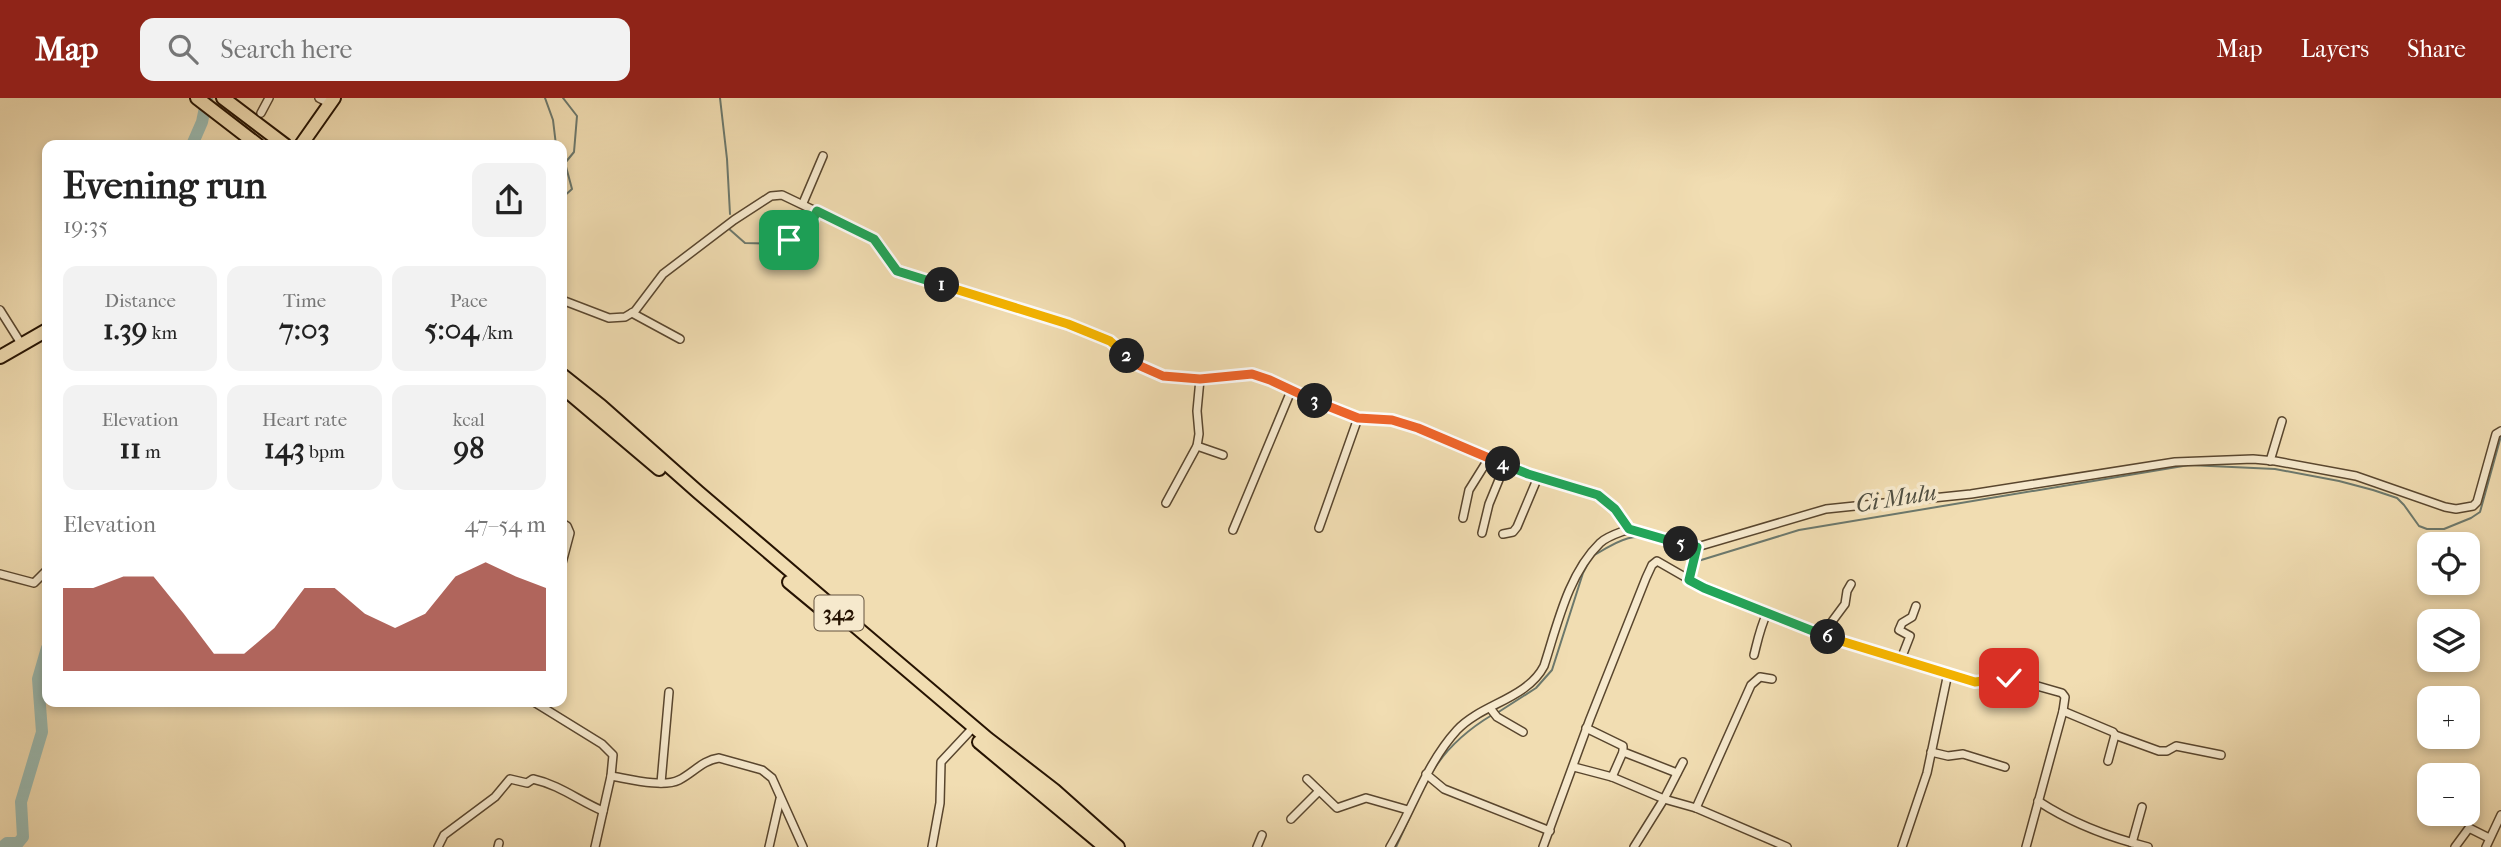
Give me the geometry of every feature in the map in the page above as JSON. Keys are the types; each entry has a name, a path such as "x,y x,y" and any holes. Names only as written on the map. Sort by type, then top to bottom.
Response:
{"main road":[{"path":"198,98 252,140"},
{"path":"224,98 279,140"},
{"path":"304,140 328,100"},
{"path":"0,357 42,333"},
{"name":"342","path":"567,380 810,600 969,732 1054,790 1118,847"},
{"name":"342","path":"567,390 598,410 708,501 1105,847"}],"street":[{"path":"261,113 269,98"},
{"path":"803,203 823,156"},
{"path":"567,302 609,318 621,319 632,313 663,274 734,220 774,195 782,195 874,239 897,271 1098,335 1110,341 1138,365 1163,376 1200,379 1246,374 1270,380 1358,418 1392,420 1418,428 1505,465 1598,495 1615,509 1629,529"},
{"path":"789,240 802,243 817,211"},
{"path":"0,310 22,345"},
{"path":"632,313 680,340"},
{"path":"1166,502 1197,446 1200,379"},
{"path":"1233,530 1291,391"},
{"path":"1320,528 1358,418"},
{"path":"2270,461 2282,421"},
{"path":"1390,847 1427,775 1458,728 1493,712 1537,678 1544,666 1573,585 1582,569 1601,542 1629,529 1697,547 1826,509 1971,494 2164,463 2270,461 2356,476 2445,507 2461,508 2473,506 2477,502 2496,434 2501,430"},
{"path":"1197,446 1223,455"},
{"path":"1463,518 1469,490 1489,458"},
{"path":"1482,533 1489,504 1505,465"},
{"path":"1503,534 1513,532 1517,527 1538,477"},
{"path":"567,526 570,533 567,544"},
{"path":"1689,580 1697,547"},
{"path":"1543,847 1586,728 1652,565 1658,562 1689,580 1822,635 1980,682 2009,678 2058,691 2065,696 2026,847"},
{"path":"0,574 31,582 42,577"},
{"path":"1822,635 1845,604 1851,584"},
{"path":"1901,659 1910,636 1899,631 1902,623 1912,617 1916,606"},
{"path":"1754,655 1760,639 1758,632 1767,613"},
{"path":"1902,847 1919,802 1948,673"},
{"path":"1696,808 1751,685 1760,677 1772,679"},
{"path":"661,783 668,692"},
{"path":"542,707 610,749 613,755 595,847"},
{"path":"2063,711 2110,730 2115,735 2159,751 2167,751 2176,746 2221,755"},
{"path":"1493,712 1523,732"},
{"path":"1586,728 1623,746 1612,777"},
{"path":"932,847 941,799 941,762 969,732"},
{"path":"2108,761 2115,735"},
{"path":"1623,752 1677,774"},
{"path":"1931,752 1948,756 1961,754 2005,766"},
{"path":"611,776 661,783 676,781 712,759 719,758 767,773 772,778 803,847"},
{"path":"1634,847 1683,762"},
{"path":"1574,767 1612,777 1664,799 1696,808 1732,822 1773,845 1787,847"},
{"path":"1427,775 1451,792 1550,831"},
{"path":"438,847 444,835 495,797 510,779 527,783 533,779 546,782 603,811"},
{"path":"1307,779 1340,809 1362,799 1409,807"},
{"path":"1291,820 1319,791"},
{"path":"769,847 780,798"},
{"path":"2039,801 2083,827 2148,847"},
{"path":"2132,843 2143,807"},
{"path":"2486,847 2501,815"},
{"path":"2455,847 2469,828 2489,838"},
{"path":"1257,847 1262,835"}],"waterway":[{"path":"194,140 202,122 207,98"},
{"path":"545,98 553,120 555,140"},
{"path":"563,98 577,116 574,152 567,161"},
{"path":"720,98 730,214"},
{"path":"567,170 572,189 567,194"},
{"path":"728,228 745,243 776,244"},
{"name":"Ci Mulu","path":"1698,561 1799,530 2189,465 2275,469 2339,481 2397,498 2419,526 2444,529 2480,512 2501,436"},
{"name":"Ci Mulu","path":"1593,556 1626,539 1643,537 1692,559"},
{"name":"Ci Mulu","path":"1497,713 1536,688 1552,670 1583,573 1590,560"},
{"path":"2,847 7,843 18,843 23,837 21,802 42,732 38,679 42,665"},
{"name":"Ci Mulu","path":"1431,774 1458,740 1492,715"},
{"name":"Ci Mulu","path":"1396,847 1419,797"}],"route":[{"path":"789,240 802,243 817,211 874,239 897,271 1098,335 1110,341 1138,365 1152,372 1163,376 1200,379 1252,374 1358,418 1392,420 1418,428 1528,474 1598,495 1615,509 1629,529 1697,547 1689,580 1822,635 1975,682 2009,678"}]}
